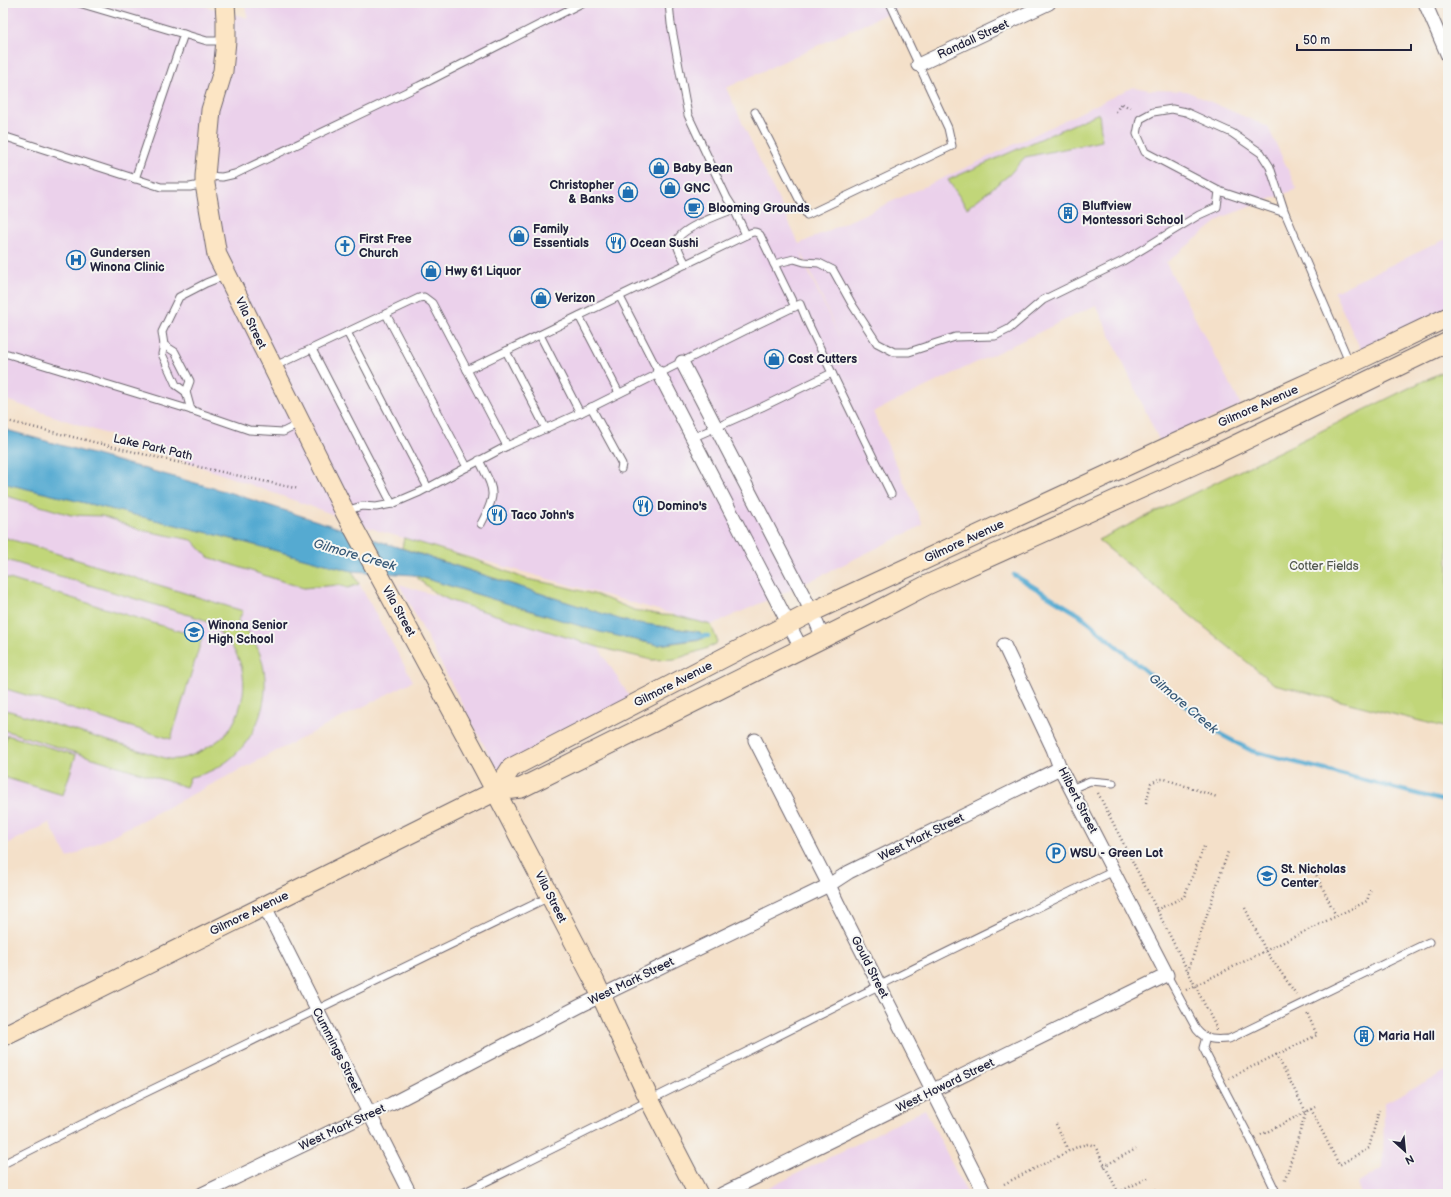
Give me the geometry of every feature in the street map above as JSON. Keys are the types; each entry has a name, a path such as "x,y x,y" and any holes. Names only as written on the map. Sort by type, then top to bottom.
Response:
{"street":[{"name":"Vila Street","path":"225,3 226,41 224,71 211,110 205,180 217,255 345,513 496,791 601,995 650,1101 698,1194"},
{"name":"Randall Street","path":"918,65 1049,3"},
{"path":"1425,3 1448,56"},
{"name":"Gilmore Avenue","path":"496,791 511,768 812,612 1350,364 1448,317"},
{"name":"Gilmore Avenue","path":"3,1036 496,791 521,788 927,585 1204,460 1448,342"},
{"path":"682,362 812,612 823,638"},
{"path":"659,373 801,648"},
{"name":"Hilbert Street","path":"1004,645 1053,749 1060,768 1167,975"},
{"name":"Gould Street","path":"754,740 830,885 838,904 985,1194"},
{"name":"West Mark Street","path":"202,1194 346,1124 391,1104 601,995 619,988 830,885 849,872 1060,768"},
{"name":"Cummings Street","path":"264,905 410,1194"},
{"name":"West Howard Street","path":"722,1194 1167,975"}],"lane":[{"path":"79,3 207,41 226,41"},
{"path":"3,136 161,187 190,187 205,180 222,178 235,174 408,91 582,3"},
{"path":"669,3 672,31 688,115 746,235"},
{"path":"756,112 807,215 952,146 948,128 890,3"},
{"path":"136,179 184,34"},
{"path":"1285,213 1219,191 1145,152 1137,134 1140,119 1153,112 1172,109 1186,112 1232,133 1262,152 1270,167 1285,213 1350,364"},
{"path":"774,264 794,259 804,262 819,263 833,270 853,306 877,343 894,352 910,352 955,337 995,336 1009,329 1043,300 1123,261 1217,207 1219,191"},
{"path":"686,264 677,241 681,234 690,228 734,209"},
{"path":"467,370 754,231 760,235 795,307"},
{"path":"186,392 176,386 162,354 164,345 162,332 179,297 206,283 226,275"},
{"path":"272,367 424,297 432,303 507,446"},
{"path":"620,297 659,373"},
{"path":"345,513 362,506 376,507 392,504 428,488 507,446 580,413 800,304 832,373 892,494"},
{"path":"386,314 467,467"},
{"path":"579,316 619,393"},
{"path":"348,332 428,488"},
{"path":"540,334 580,413"},
{"path":"164,345 175,352 190,381 186,392 191,410"},
{"path":"312,348 392,504"},
{"path":"506,351 546,429"},
{"path":"3,354 8,354 191,410 249,430 283,432 301,422"},
{"path":"692,438 762,407 832,373"},
{"path":"591,407 622,464 621,470"},
{"path":"479,460 492,487 493,497 481,524"},
{"path":"1071,789 1092,781 1113,783"},
{"path":"461,1194 650,1101 879,985 1114,871"},
{"path":"3,1164 550,896"},
{"path":"1167,975 1197,1030 1202,1036 1215,1040 1229,1038 1429,942"},
{"path":"1206,1037 1203,1048 1251,1140 1277,1194"}],"path":[{"path":"1116,112 1121,103 1130,108"},
{"name":"Lake Park Path","path":"3,420 172,461 299,489"},
{"path":"1146,802 1151,783 1159,779 1165,779 1217,797"},
{"path":"1092,781 1195,985"},
{"path":"1156,910 1184,897 1205,844"},
{"path":"1188,971 1228,852"},
{"path":"1313,868 1336,916"},
{"path":"1178,993 1366,901 1371,888"},
{"path":"1229,1079 1276,1054 1317,1035 1302,1003 1266,951 1245,908"},
{"path":"1276,1054 1306,1112 1283,1186"},
{"path":"1258,1136 1315,1107"},
{"path":"1311,1109 1339,1165 1370,1148 1379,1110"},
{"path":"1056,1124 1069,1151"},
{"path":"1004,1184 1079,1146 1088,1144 1095,1146 1117,1194 1150,1177"},
{"path":"1104,1166 1136,1149"},
{"path":"1145,1194 1156,1189"}],"shaded area":[{"path":"3,3 194,3 248,18 244,3 902,3 903,6 726,88 799,244 976,163 1133,87 1150,90 1186,91 1268,127 1297,189 1223,217 1166,263 1241,405 1160,442 1096,305 873,412 923,525 806,583 711,625 379,531 174,457 3,399","holes":["802,252 841,341 804,262"]},
{"path":"1448,238 1448,309 1361,350 1334,292"},
{"name":"Winona Senior High School","path":"3,483 352,571 413,681 68,858 49,823 3,846"},
{"path":"399,584 598,647 631,699 497,770"},
{"path":"1448,1070 1448,1194 1361,1194 1357,1184 1383,1168 1384,1103"},
{"path":"925,1109 967,1194 757,1194"}],"green space":[{"path":"1099,113 1102,141 1025,157 1009,175 967,208 948,180"},
{"name":"Cotter Fields","path":"1448,369 1448,728 1274,684 1098,540"},
{"path":"3,483 217,535 352,571 359,584 348,588 338,585 303,588 208,557 192,540 140,530 102,516 71,515 3,495"},
{"path":"3,537 243,611 238,621 254,641 263,664 265,689 261,713 251,735 235,754 215,769 190,777 186,787 3,730 3,709 165,758 179,759 203,750 226,734 239,711 244,680 238,657 231,646 223,636 202,619 3,559"},
{"path":"404,538 479,561 526,579 597,595 634,610 678,616 711,625 717,640 716,644 676,659 652,660 598,647 451,601 435,593 414,575 600,632 658,645 703,639 700,632 625,621 402,548"},
{"path":"3,577 202,638 171,739 3,688"},
{"path":"7,735 76,755 63,795 3,777 3,749"}],"water":[{"path":"3,429 231,493 625,621 700,632 704,638 658,645 600,632 414,575 352,571 217,535 3,483"}],"waterway":[{"name":"Gilmore Creek","path":"1014,575 1080,615 1218,733 1252,751 1448,802"},
{"name":"Gilmore Creek","path":"697,636 708,636"}],"place":[{"name":"Baby Bean","path":"659,168"},
{"name":"GNC","path":"670,188"},
{"name":"Christopher & Banks","path":"628,192"},
{"name":"Blooming Grounds","path":"694,208"},
{"name":"Bluffview Montessori School","path":"1068,213"},
{"name":"Family Essentials","path":"519,236"},
{"name":"Ocean Sushi","path":"616,243"},
{"name":"First Free Church","path":"345,246"},
{"name":"Gundersen Winona Clinic","path":"76,260"},
{"name":"Hwy 61 Liquor","path":"431,271"},
{"name":"Verizon","path":"541,298"},
{"name":"Cost Cutters","path":"774,359"},
{"name":"Domino's","path":"643,506"},
{"name":"Taco John's","path":"497,515"},
{"name":"Winona Senior High School","path":"194,632"},
{"name":"WSU - Green Lot","path":"1056,853"},
{"name":"St. Nicholas Center","path":"1267,876"},
{"name":"Maria Hall","path":"1364,1036"}]}
